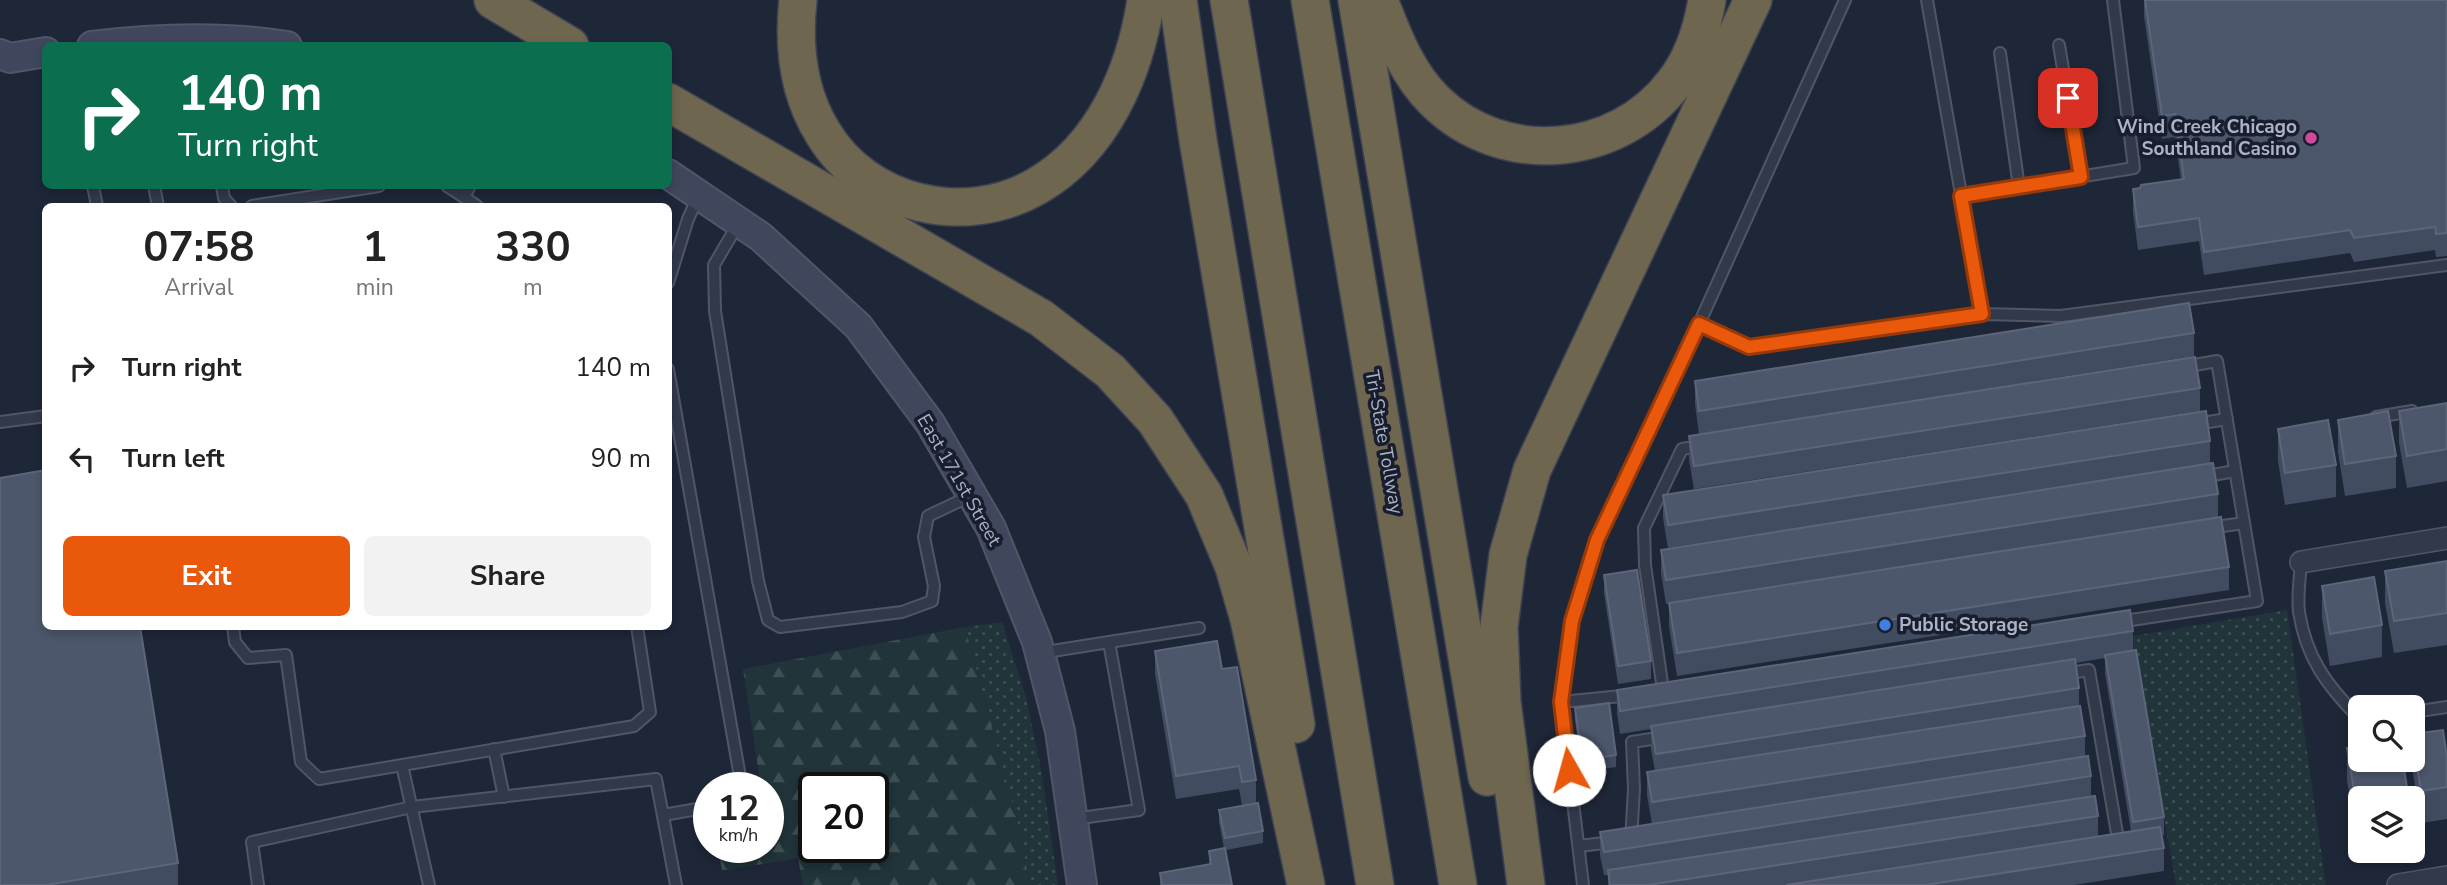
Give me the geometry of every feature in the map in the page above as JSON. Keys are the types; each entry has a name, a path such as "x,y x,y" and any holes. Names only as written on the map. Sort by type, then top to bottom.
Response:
{"highway":[{"path":"493,0 563,42"},
{"path":"798,0 796,47 800,72 813,114 834,149 864,177 900,196 934,206 971,208 1006,200 1037,186 1066,165 1089,140 1111,108 1128,72 1146,0"},
{"path":"1178,0 1200,153 1252,469 1324,885"},
{"path":"1229,0 1375,885"},
{"name":"Tri-State Tollway","path":"1310,0 1458,885"},
{"path":"1357,0 1505,885"},
{"path":"1379,0 1411,71 1437,103 1468,126 1494,137 1524,145 1553,147 1606,136 1653,106 1675,82 1692,54 1707,0"},
{"path":"1526,885 1502,702 1499,652 1502,591 1512,533 1532,470 1753,0"},
{"path":"672,104 1041,318 1110,371 1155,420 1204,495 1234,567 1249,619 1306,885"}],"street":[{"path":"181,42 249,42"},
{"path":"3,61 42,53"},
{"name":"East 171st Street","path":"672,177 761,237 858,326 930,423 972,495 991,528 1040,653 1060,731 1082,885"},
{"path":"2301,562 2447,538"},
{"path":"2398,885 2447,877"}],"lane":[{"path":"1583,885 1561,702 1572,621 1597,540 1699,324 1845,0"},
{"path":"1927,0 1982,314"},
{"path":"1961,196 2134,168 2113,0"},
{"path":"2060,45 2081,177"},
{"path":"2000,53 2020,187"},
{"path":"271,203 360,189"},
{"path":"452,189 473,203"},
{"path":"464,197 468,189"},
{"path":"672,270 688,219 699,195"},
{"path":"740,222 714,265 715,311 758,581 768,620 780,627 902,612 932,601 934,586 923,537 928,516 972,495"},
{"path":"1699,324 1749,347 1982,314 2061,316 2447,265"},
{"path":"2105,624 2257,601 2217,361 2176,368"},
{"path":"672,392 739,772"},
{"path":"2365,419 2420,410"},
{"path":"0,422 42,417"},
{"path":"2186,425 2227,419"},
{"path":"1663,691 1645,565 1644,528 1682,449 1710,444"},
{"path":"2194,478 2235,471"},
{"path":"1656,505 1670,503"},
{"path":"2202,529 2244,523"},
{"path":"2301,562 2299,610 2310,657 2348,707"},
{"path":"1645,565 1659,563"},
{"path":"1653,615 1666,613"},
{"path":"1040,653 1199,628"},
{"path":"234,630 235,642 248,658 286,655 301,762 319,779 634,726 650,712 638,630"},
{"path":"1073,819 1139,810 1109,642"},
{"path":"2049,676 2089,670 2119,847 2106,849"},
{"path":"1650,692 1677,688"},
{"path":"1561,702 1637,694"},
{"path":"2425,710 2447,707"},
{"path":"2083,719 2097,716"},
{"path":"1633,840 1632,742 1673,735"},
{"path":"494,749 503,797"},
{"path":"402,765 429,885"},
{"path":"2092,769 2106,767"},
{"path":"258,885 252,842 412,807 656,779 676,885"},
{"path":"1634,789 1648,787"},
{"path":"2099,809 2112,807"},
{"path":"663,815 693,810"},
{"path":"1579,846 1646,838"}],"green space":[{"path":"2287,610 2326,885 2176,885 2132,636"},
{"path":"1002,622 1026,697 1042,774 1058,885 1030,885 1019,828 965,627"},
{"path":"965,627 1019,828 1030,885 803,885 799,863 889,863 889,772 798,772 798,858 784,860 784,772 759,772 743,669"},
{"path":"721,863 769,863 722,871"}],"building":[{"name":"Wind Creek Chicago Southland Casino","path":"2145,0 2447,0 2447,233 2436,234 2435,227 2354,238 2350,230 2204,252 2199,218 2138,227 2133,189 2140,188 2141,185 2184,179 2175,114 2162,116"},
{"path":"2189,303 2194,333 1699,411 1695,381"},
{"path":"2195,357 2200,388 1694,466 1689,436"},
{"path":"2447,403 2447,449 2407,456 2399,411"},
{"path":"2206,411 2210,441 1668,525 1663,495"},
{"path":"2388,411 2396,456 2345,464 2338,420"},
{"path":"2328,420 2336,465 2285,473 2278,429"},
{"path":"2213,463 2218,494 1666,580 1661,550"},
{"path":"42,471 42,630 141,630 178,863 46,885 0,885 0,478"},
{"path":"2221,517 2229,567 1677,653 1669,603"},
{"path":"2447,561 2447,613 2394,621 2385,571"},
{"path":"1637,570 1651,661 1618,666 1604,575"},
{"path":"2374,577 2382,625 2330,634 2322,586"},
{"path":"2130,610 2133,631 1620,711 1617,690"},
{"path":"1217,641 1222,669 1237,667 1256,780 1242,782 1239,766 1176,776 1155,651"},
{"path":"2136,650 2164,817 2133,822 2105,655"},
{"path":"2075,659 2079,688 1656,754 1651,726"},
{"path":"1609,703 1616,755 1582,760 1575,708"},
{"path":"2080,706 2085,736 1652,802 1647,772"},
{"path":"2443,730 2447,787 2425,790 2425,786 2420,786 2418,772 2425,772 2425,732"},
{"path":"2088,756 2091,776 1604,852 1600,832"},
{"path":"2351,772 2405,772 2407,786 2353,786"},
{"path":"2095,796 2098,816 1648,885 1610,885 1608,870"},
{"path":"1258,803 1263,831 1225,838 1219,810"},
{"path":"2160,827 2164,848 1925,885 1786,885"},
{"path":"1225,848 1232,885 1162,885 1160,873 1211,864 1209,851"}],"place":[{"name":"Wind Creek Chicago Southland Casino","path":"2311,138"},
{"name":"Public Storage","path":"1885,625"}],"route":[{"path":"1569,770 1561,702 1572,621 1597,540 1699,324 1749,347 1982,314 1961,196 2081,177 2068,98"}]}
